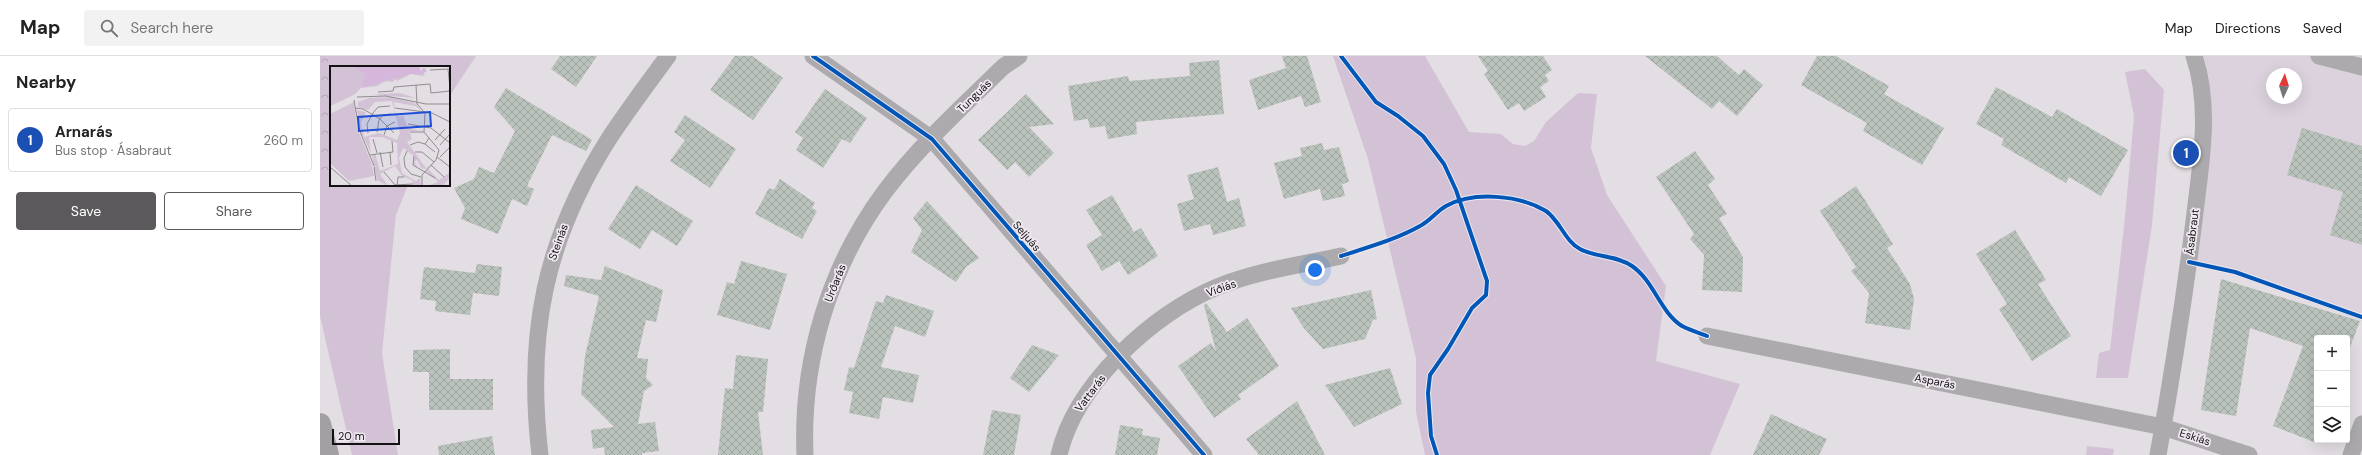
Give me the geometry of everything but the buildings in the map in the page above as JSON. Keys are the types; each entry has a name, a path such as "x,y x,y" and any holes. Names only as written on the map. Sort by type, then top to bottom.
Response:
{"street":[{"name":"Steinás","path":"540,455 535,409 534,373 540,307 552,259 579,191 610,138 668,56"},
{"name":"Seljuás","path":"813,56 932,139 1204,455"},
{"name":"Tunguás","path":"932,139 1003,67 1019,56"},
{"name":"Ásabraut","path":"2158,455 2184,301 2203,147 2200,75 2194,56"},
{"path":"2319,56 2362,67"},
{"name":"Urðarás","path":"805,455 807,384 817,336 834,282 849,250 882,196 908,163 932,139"},
{"name":"Víðiás","path":"1119,357 1147,331 1189,300 1218,287 1273,271 1341,256"},
{"name":"Asparás","path":"1708,336 2163,427"},
{"name":"Vattarás","path":"1059,455 1066,431 1080,404 1119,357"},
{"path":"320,424 328,455"},
{"path":"2351,455 2362,424"},
{"name":"Eskiás","path":"2163,427 2249,455"}],"shaded area":[{"path":"2189,56 2362,56 2362,321 2201,263 2187,248 2197,149 2197,78"}],"green space":[{"path":"320,56 476,56 450,95 450,66 330,66 330,186 408,186 396,215 382,353 398,455 352,455 320,316"},
{"path":"320,56 336,56 336,66 330,66 330,174 328,175 320,170"},
{"path":"1333,56 1425,56 1469,132 1501,134 1513,144 1525,146 1534,141 1546,122 1578,93 1597,94 1591,148 1607,195 1666,286 1656,361 1740,384 1710,455 1425,455 1416,412 1416,358 1368,159"},
{"path":"2145,69 2164,90 2152,225 2128,378 2096,378 2099,353 2110,350 2125,217 2134,116 2125,72"},
{"path":"2087,446 2114,449 2113,455 2086,455"}],"cycle path":[{"path":"813,56 932,139 1204,455"},
{"path":"1341,56 1376,102 1398,116 1423,136 1444,164 1456,190 1487,281 1486,295 1472,308 1448,349 1430,375 1428,393 1431,436 1437,455"},
{"path":"1341,256 1381,243 1411,231 1424,224 1446,206 1457,201 1483,197 1510,198 1523,201 1546,211 1551,215 1570,241 1580,249 1593,254 1620,260 1632,266 1640,272 1674,320 1682,326 1707,336"},
{"path":"2189,262 2235,272 2362,317"}],"place":[{"name":"Arnarás","path":"2186,153"}]}
